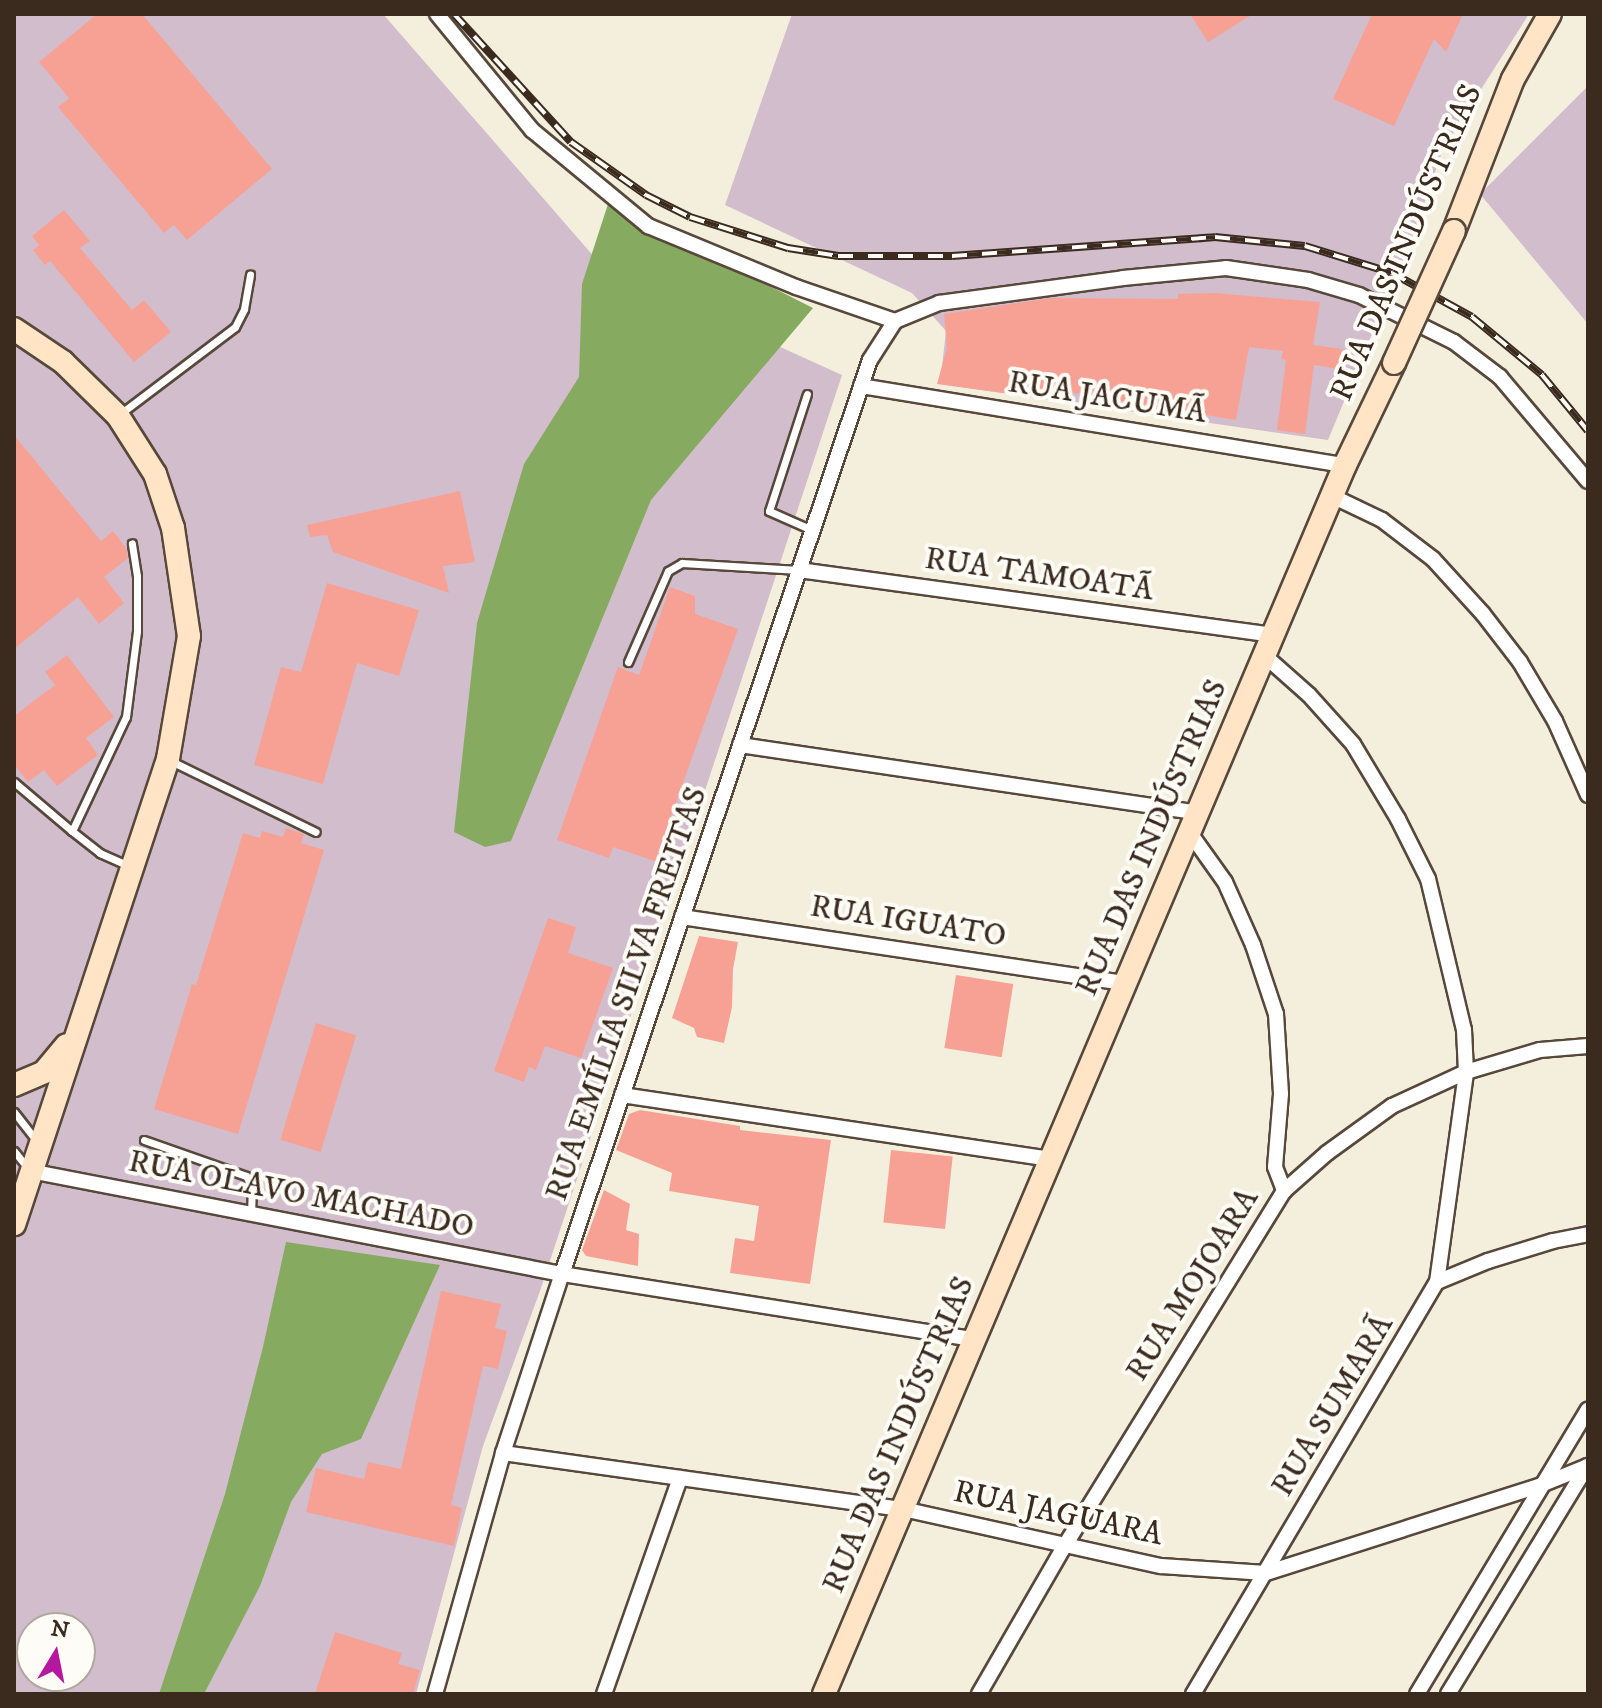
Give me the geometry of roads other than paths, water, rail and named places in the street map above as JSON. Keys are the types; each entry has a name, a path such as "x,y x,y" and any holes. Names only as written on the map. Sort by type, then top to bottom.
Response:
{"street":[{"path":"437,14 532,130 648,226 796,287 895,321 939,303 1123,278 1226,268 1308,280 1359,295 1454,342 1500,377 1588,481"},
{"name":"RUA DAS INDÚSTRIAS","path":"824,1694 1345,465 1454,231 1513,79 1550,14"},
{"name":"RUA EMÍLIA SILVA FREITAS","path":"435,1694 503,1453 562,1274 870,360 895,321"},
{"path":"14,329 63,362 118,416 155,474 173,528 184,582 189,636 168,759 14,1224"},
{"name":"RUA JACUMÃ","path":"861,386 1345,465"},
{"path":"1332,496 1382,520 1433,559 1483,614 1520,662 1555,721 1588,795"},
{"name":"RUA TAMOATÃ","path":"799,570 1268,645"},
{"path":"1268,645 1353,744 1398,819 1428,879 1464,1030 1466,1072 1437,1282"},
{"path":"740,745 1194,823"},
{"name":"RUA MOJOARA","path":"979,1694 1064,1547 1284,1191 1275,1167 1281,1094 1276,1014 1253,945 1194,823"},
{"name":"RUA IGUATO","path":"682,917 1125,983"},
{"path":"14,1085 44,1072 76,1035"},
{"path":"1284,1191 1327,1153 1392,1106 1466,1072 1540,1050 1588,1046"},
{"path":"622,1095 1050,1159"},
{"name":"RUA OLAVO MACHADO","path":"30,1171 562,1274 974,1339"},
{"path":"1437,1282 1488,1261 1588,1234"},
{"name":"RUA SUMARÃ","path":"1193,1694 1437,1282"},
{"path":"1417,1694 1588,1409"},
{"name":"RUA JAGUARA","path":"503,1453 903,1509 1161,1566 1266,1573 1541,1485 1588,1466"},
{"path":"1448,1694 1588,1466"},
{"path":"604,1694 680,1478"}],"lane":[{"path":"118,416 235,327 244,309 250,275"},
{"path":"807,394 769,511 812,530"},
{"path":"72,831 126,717 137,631 137,576 132,543"},
{"path":"628,662 668,571 682,563 799,570"},
{"path":"168,759 316,832"},
{"path":"14,782 100,853 131,867"},
{"path":"14,1112 40,1144"},
{"path":"144,1140 246,1176 252,1186 251,1214"},
{"path":"14,1151 30,1171"}],"railway":[{"path":"454,14 571,142 646,195 690,217 788,248 838,256 952,256 1215,237 1305,246 1392,273 1472,317 1542,375 1588,431"}]}
